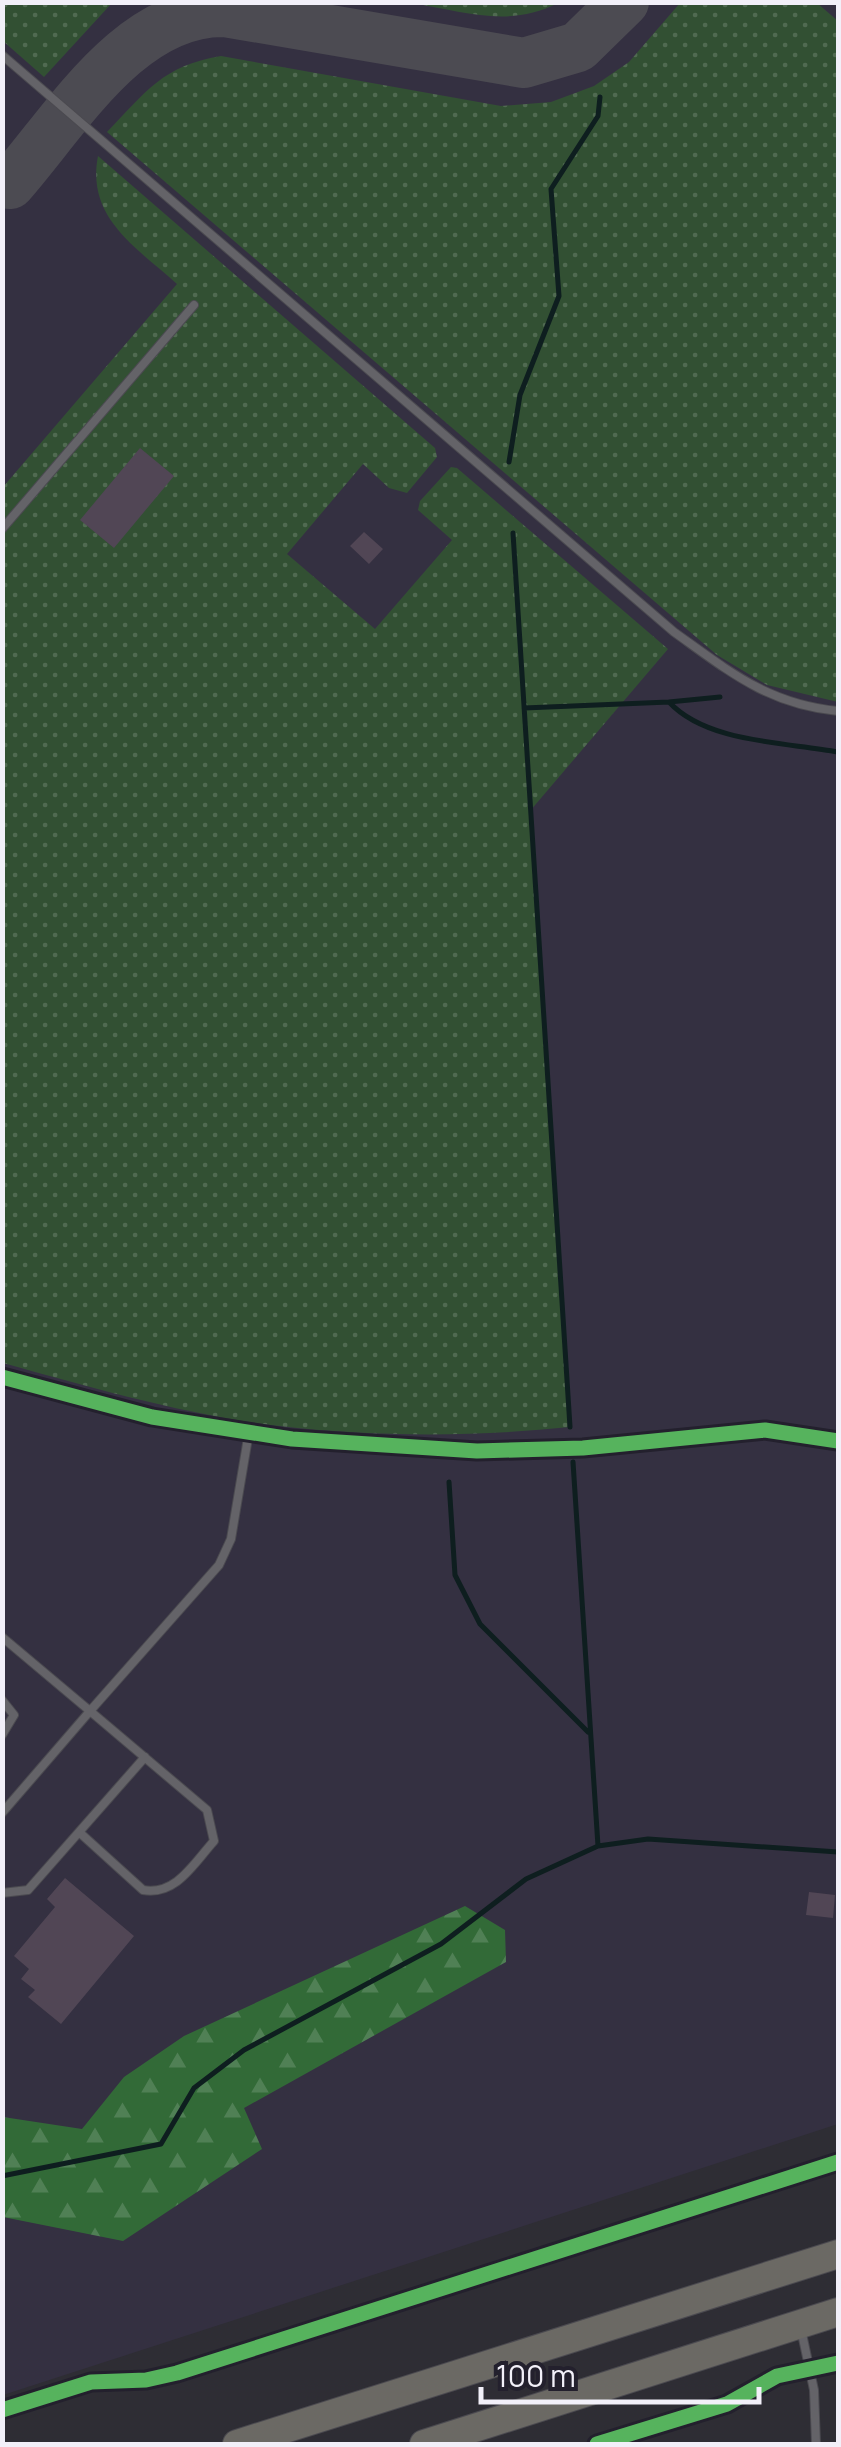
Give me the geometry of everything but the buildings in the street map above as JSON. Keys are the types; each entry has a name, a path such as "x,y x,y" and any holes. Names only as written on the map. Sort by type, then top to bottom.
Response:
{"highway":[{"path":"236,2444 838,2254"},
{"path":"294,2444 838,2272"},
{"path":"424,2444 473,2437 838,2312"}],"street":[{"path":"2,1377 152,1418 249,1432 477,1451 583,1448 765,1430 838,1440"}],"lane":[{"path":"2,55 674,632 753,688 802,707 838,711"},
{"path":"2,529 194,305"},
{"path":"2,1812 226,1554 249,1432"},
{"path":"2,1637 207,1810 214,1840 171,1888 156,1892 143,1890 79,1832"},
{"path":"2,1700 14,1715 2,1734"},
{"path":"2,1893 28,1890 144,1757"},
{"path":"800,2324 814,2390 816,2444"}],"shaded area":[{"path":"3,3 838,3 838,2124 3,2395"}],"green space":[{"path":"3,2 112,3 44,77 3,41"},
{"path":"558,2 540,11 504,16 413,3"},
{"path":"680,3 817,3 838,21 838,702 767,685 717,655 107,132 157,82 184,66 221,56 501,106 551,102 594,86 629,62"},
{"path":"98,156 435,448 437,457 407,493 389,488 363,464 287,554 375,629 452,540 418,510 420,501 451,467 457,468 668,649 530,811 570,1427 424,1434 279,1426 175,1408 3,1363 3,487 177,284 131,244 107,214 96,178"},
{"path":"465,1906 505,1930 506,1962 244,2108 262,2149 123,2241 3,2217 3,2117 82,2129 124,2077 184,2036"}],"waterway":[{"path":"509,462 520,395 559,296 551,189 598,116 600,97"},
{"path":"513,533 570,1427"},
{"path":"669,702 720,697"},
{"path":"524,708 669,702 685,716 725,733 838,752"},
{"path":"573,1462 598,1846"},
{"path":"449,1482 455,1575 480,1624 588,1732"},
{"path":"2,2176 161,2144 194,2088 244,2050 441,1944 526,1879 598,1846 648,1839 838,1852"}],"taxiway":[{"path":"10,184 103,73 159,29 191,16 225,12 524,63 578,47 624,2"}],"cycle path":[{"path":"2,1377 152,1417 292,1439 477,1451 583,1448 765,1430 838,1441"},
{"path":"2,2410 91,2382 146,2380 177,2373 838,2162"},
{"path":"597,2444 727,2404 777,2376 838,2363"}]}
